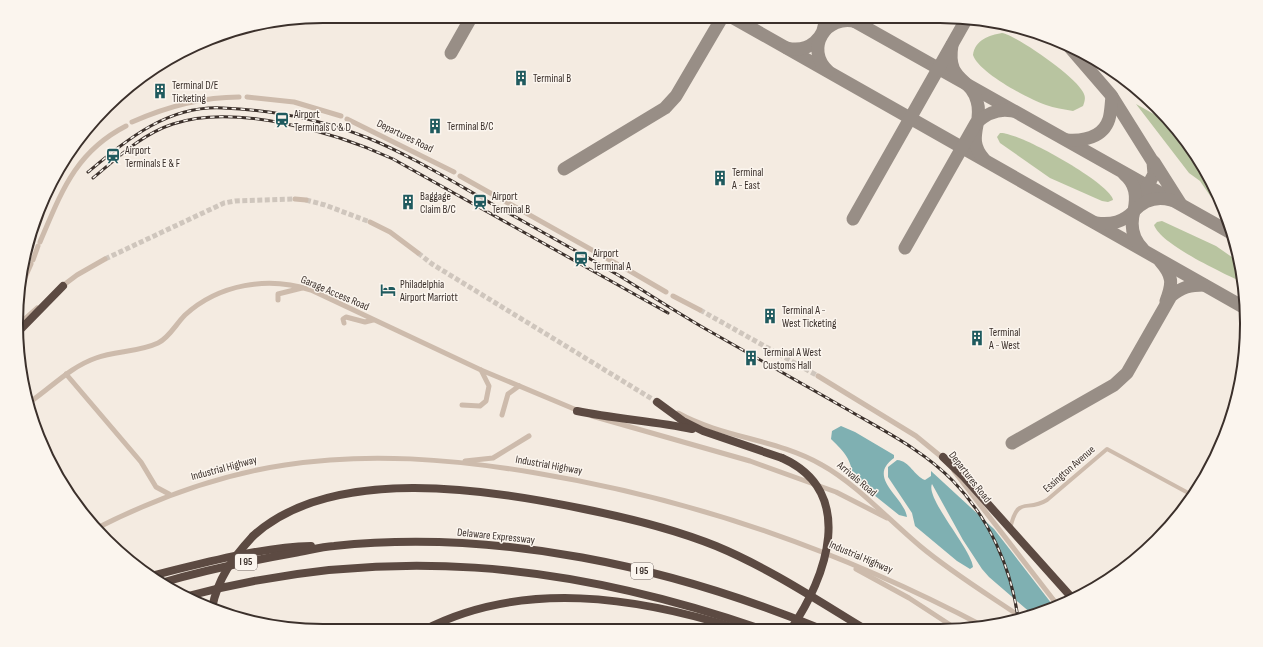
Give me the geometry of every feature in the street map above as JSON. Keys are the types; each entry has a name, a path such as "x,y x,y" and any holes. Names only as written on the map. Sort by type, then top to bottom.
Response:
{"highway":[{"path":"23,327 63,286"},
{"path":"657,402 683,421 709,433 782,458 800,468 815,485 825,506 829,530 827,552 821,573 808,601 794,624"},
{"path":"577,410 615,418 666,424 709,433"},
{"path":"943,457 963,476 1069,595"},
{"path":"214,603 216,591 226,569 253,536 274,521 300,508 326,499 362,491 424,489 511,496 621,517 703,541 760,567 857,624"},
{"name":"Delaware Expressway","path":"169,581 242,562 331,546 403,542 456,542 494,545 565,555 671,578 746,602 807,624"},
{"path":"159,574 295,546 331,546"},
{"name":"I 95","path":"195,595 261,580 319,570 389,565 462,565 542,573 609,585 687,605 746,624"},
{"path":"437,624 454,616 482,608 525,599 559,597 636,604 720,624"}],"street":[{"path":"132,122 159,111 185,104 213,99 239,97"},
{"path":"246,97 294,102 341,116"},
{"name":"Departures Road","path":"347,119 454,172"},
{"path":"28,271 64,187 75,169 93,148 126,126"},
{"path":"460,176 617,264"},
{"path":"295,199 306,200"},
{"path":"370,222 390,232 418,253"},
{"path":"23,320 63,286 82,272 105,259"},
{"path":"623,267 666,292"},
{"name":"Garage Access Road","path":"33,400 71,369 95,358 160,342 196,306 227,290 267,283 284,284 303,288 480,370 599,419 762,465 836,492 887,518"},
{"path":"278,300 278,294 303,288"},
{"path":"674,296 700,310"},
{"path":"344,323 343,319 346,317 365,322 373,320"},
{"path":"462,405 480,406 486,401 489,386 480,370"},
{"path":"66,374 141,462 156,487 163,493 169,494"},
{"name":"Departures Road","path":"818,376 916,436 943,457 1054,601"},
{"path":"502,416 508,394 519,386"},
{"name":"Arrivals Road","path":"657,402 708,427 778,445 820,463 843,479 936,559 1017,614"},
{"path":"454,462 490,459 529,436"},
{"name":"Essington Avenue","path":"1010,530 1014,515 1018,508 1026,505 1039,504 1048,500 1107,449 1138,464 1187,492"},
{"name":"Industrial Highway","path":"102,526 169,494 241,473 315,461 374,458 454,462 508,468 570,478 649,495 740,521 833,556 897,583 974,622"},
{"path":"833,556 909,598 948,624"}],"green space":[{"path":"1002,33 1033,49 1070,77 1084,94 1085,99 1083,106 1073,111 1046,105 1016,91 984,69 973,55 974,50 983,39"},
{"path":"1136,104 1156,115 1178,141 1200,173 1212,198 1200,181 1189,173"},
{"path":"1000,133 1024,140 1062,159 1096,182 1108,192 1113,200 1108,202 1102,201 1050,178 1000,143 997,137"},
{"path":"1162,221 1216,246 1232,257 1236,279 1194,258 1168,241 1159,233 1154,225 1157,222"}],"water":[{"path":"841,426 855,432 894,455 894,458 886,465 884,473 885,480 900,502 907,517 899,515 854,479 849,460 831,439 832,431"},
{"path":"897,460 901,461 925,480 931,476 931,471 994,529 1051,602 1028,611 989,577 963,540 932,484 932,491 935,500 971,559 973,567 970,569 957,561 915,526 912,513 888,477 888,467"}],"taxiway":[{"path":"451,53 468,23"},
{"path":"564,169 665,108 676,96 719,23"},
{"path":"742,23 1239,305"},
{"path":"787,48 795,49 809,46 819,37 823,31 825,23"},
{"path":"828,71 821,62 818,53 818,43 828,28 836,23"},
{"path":"858,23 1225,229"},
{"path":"853,219 963,24"},
{"path":"952,45 952,66 955,72 974,93 977,101 979,109 975,137 976,144 984,159"},
{"path":"1078,57 1111,95 1153,162 1154,174 1134,211"},
{"path":"1067,140 1086,139 1102,130 1109,119 1112,97"},
{"path":"905,248 976,123 984,116 993,112 1002,110 1012,111"},
{"path":"1154,162 1180,203"},
{"path":"1096,223 1107,224 1117,222 1126,218 1134,211 1135,191 1131,182 1124,174"},
{"path":"1143,249 1134,236 1132,226 1134,211 1142,204 1151,200 1161,198 1171,200"},
{"path":"1160,261 1167,271 1171,284 1166,301"},
{"path":"1012,443 1114,385 1127,373 1171,296 1186,287 1204,285"}],"tunnel":[{"path":"105,259 224,203 235,201 295,199"},
{"path":"306,200 325,205 370,222"},
{"path":"418,253 432,264 657,402"},
{"path":"700,310 818,376"}],"railway":[{"path":"88,172 134,136 150,126 184,112 203,109 241,109 297,117 333,126 384,145 432,170 618,275 699,325 891,434 930,460 966,495 988,527 1004,562 1015,599 1017,614"},
{"path":"93,178 140,140 162,128 198,118 225,117 255,119 314,131 343,139 393,159 668,313"}],"place":[{"name":"Terminal B","path":"521,78"},
{"name":"Terminal D/E Ticketing","path":"160,91"},
{"name":"Airport Terminals C & D","path":"282,120"},
{"name":"Terminal B/C","path":"435,126"},
{"name":"Airport Terminals E & F","path":"113,156"},
{"name":"Terminal A - East","path":"720,178"},
{"name":"Baggage Claim B/C","path":"408,202"},
{"name":"Airport Terminal B","path":"480,202"},
{"name":"Airport Terminal A","path":"581,259"},
{"name":"Philadelphia Airport Marriott","path":"388,290"},
{"name":"Terminal A - West Ticketing","path":"770,316"},
{"name":"Terminal A - West","path":"977,338"},
{"name":"Terminal A West Customs Hall","path":"751,358"}]}
